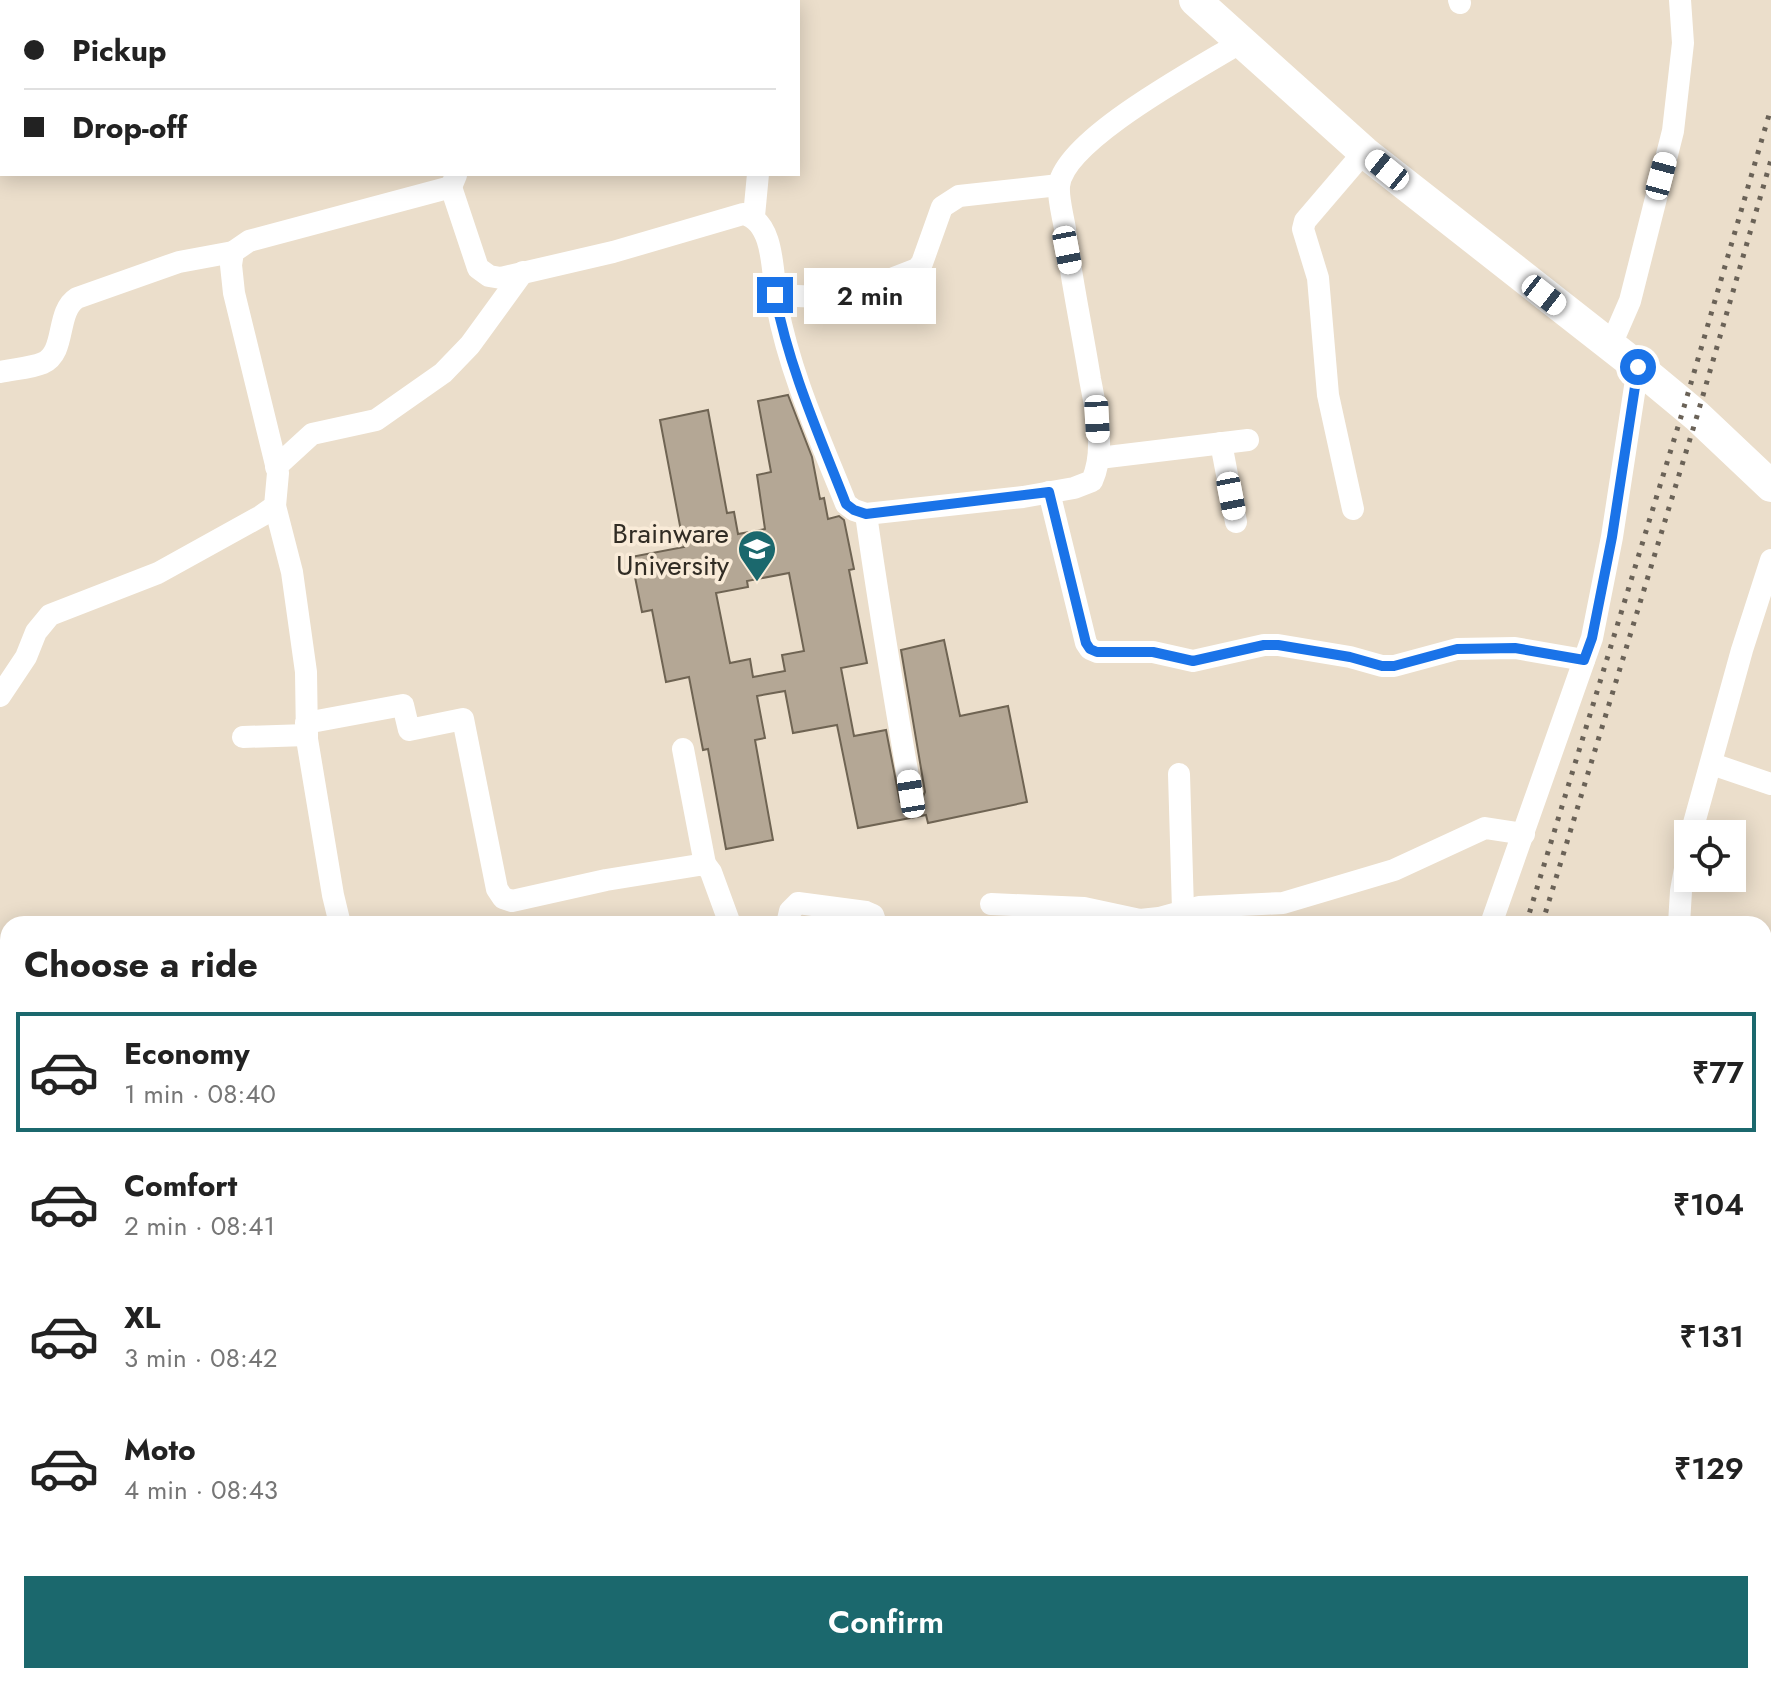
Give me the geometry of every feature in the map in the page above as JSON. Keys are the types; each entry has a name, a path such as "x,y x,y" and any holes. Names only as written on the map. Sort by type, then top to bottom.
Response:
{"highway":[{"path":"1195,0 1364,152 1638,367 1697,416 1771,486"}],"street":[{"path":"1610,347 1630,301 1673,131 1683,43 1680,0"},
{"path":"0,372 50,359 65,310 77,298 179,262 233,252 249,241 454,181 478,268 489,276 501,278 613,252 743,214 754,216 763,225 783,337 794,372 846,504 854,510 866,514 1074,488 1092,481 1099,458 1097,419 1067,250 1059,185 1068,165 1088,143 1136,107 1243,41"},
{"path":"1353,509 1328,395 1318,278 1303,229 1305,221 1364,152"},
{"path":"754,216 758,176"},
{"path":"775,295 828,299 854,295 917,269 942,207 948,201 959,196 1059,185"},
{"path":"233,252 234,293 276,467 275,506 292,572 305,659 306,729 338,916"},
{"path":"276,467 312,434 376,420 443,373 470,345 523,272"},
{"path":"1494,916 1592,638 1612,537 1638,367"},
{"path":"1099,458 1248,440"},
{"path":"1221,443 1236,522"},
{"path":"1049,492 1086,643 1097,652 1153,652 1193,661 1264,645 1278,645 1394,666 1457,649 1515,648 1584,660"},
{"path":"0,696 26,657 36,632 50,615 158,573 275,506"},
{"path":"866,514 873,573 911,794"},
{"path":"1694,820 1771,560"},
{"path":"243,737 306,729 403,705 409,730 463,719 497,889 503,898 512,901 606,880 705,864"},
{"path":"683,749 705,864 727,916"},
{"path":"1712,764 1771,784"},
{"path":"1179,774 1183,910"},
{"path":"1165,916 1183,910 1291,913 1485,828 1524,834"},
{"path":"1679,916 1681,892"},
{"path":"789,916 798,903 866,912 873,916"},
{"path":"991,904 1084,908 1121,916"}],"building":[{"path":"788,395 812,457 820,499 824,498 828,519 839,516 844,520 854,569 849,570 867,663 841,668 854,736 886,730 900,802 913,808 920,804 925,792 901,650 944,640 960,716 1008,706 1027,802 928,823 926,815 858,828 837,725 793,733 785,691 757,696 765,738 755,740 773,840 726,849 708,749 703,750 689,677 666,682 652,610 642,612 631,557 684,547 660,420 708,410 727,513 734,512 738,534 765,529 757,475 771,472 758,401","holes":["789,573 804,651 782,655 785,671 753,677 750,659 730,663 716,593 748,587 747,581"]}],"railway":[{"path":"1528,916 1684,407 1771,108"},
{"path":"1544,916 1697,416 1771,160"}],"place":[{"name":"Brainware University","path":"757,583"}],"route":[{"path":"775,295 794,372 846,504 866,514 1049,492 1090,649 1097,652 1153,652 1187,661 1264,645 1350,657 1382,666 1394,666 1457,649 1515,648 1584,660 1592,638 1612,537 1638,367"}]}
